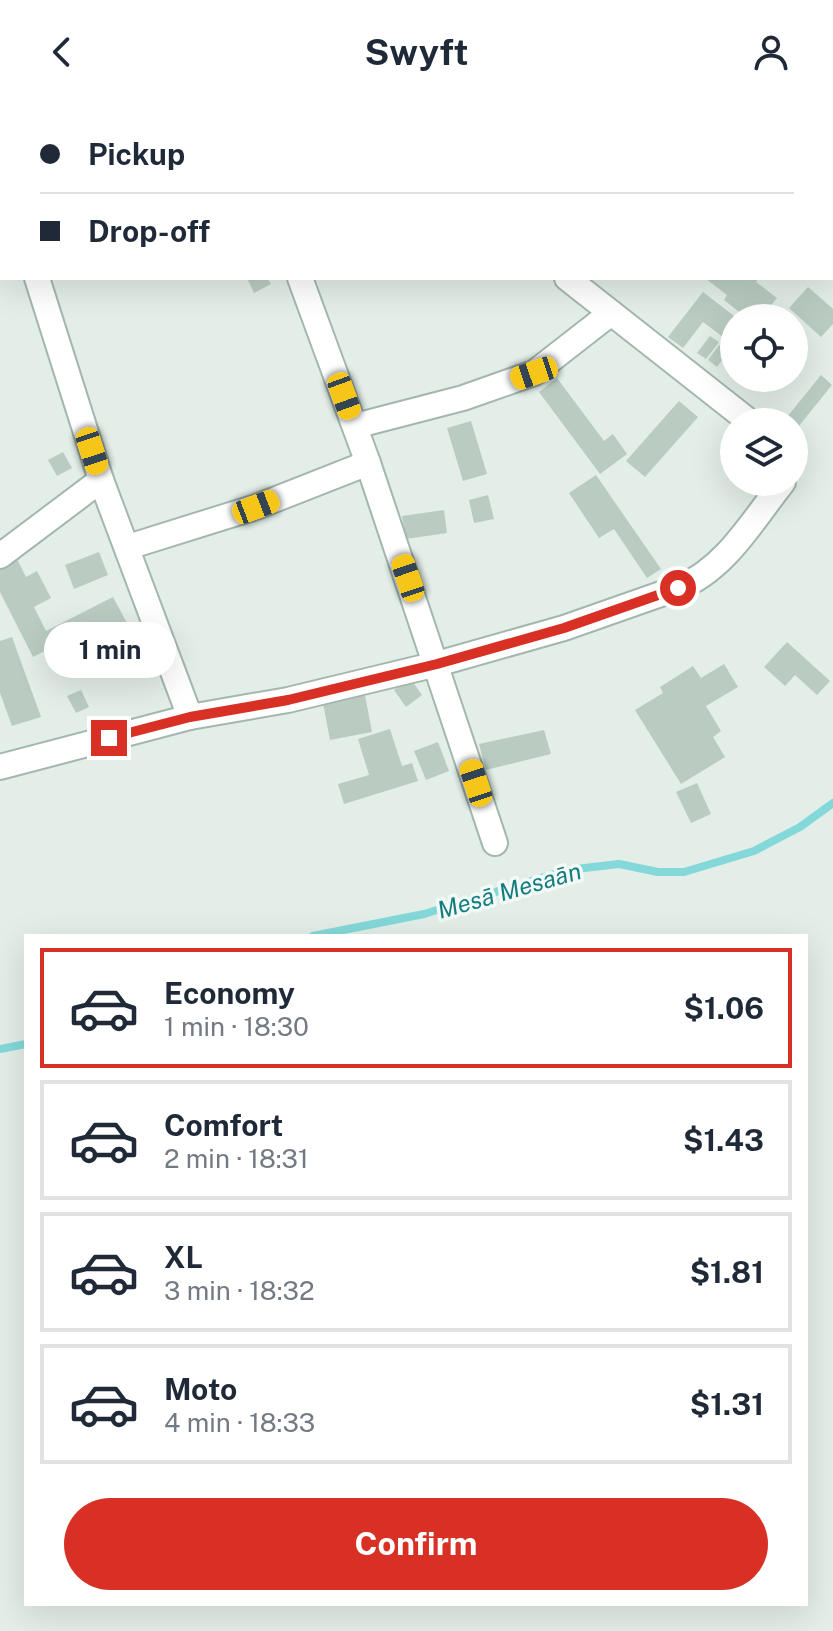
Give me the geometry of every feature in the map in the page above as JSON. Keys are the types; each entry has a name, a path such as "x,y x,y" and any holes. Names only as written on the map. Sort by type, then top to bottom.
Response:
{"street":[{"path":"38,280 101,480 190,717"},
{"path":"301,280 368,463 495,843"},
{"path":"570,280 732,408"},
{"path":"355,426 463,398 534,373 611,313"},
{"path":"128,547 256,507 368,463"},
{"path":"0,556 101,480"},
{"path":"0,767 190,717 288,700 437,664 564,628 697,581 716,565 772,496"}],"building":[{"path":"248,280 268,280 271,284 254,293"},
{"path":"708,280 758,280 756,282 777,298 772,304 729,304 724,300 727,295"},
{"path":"808,287 833,309 833,324 821,337 808,325 808,304 793,304"},
{"path":"703,292 720,305 720,335 703,322 683,348 668,337"},
{"path":"710,336 719,342 706,359 697,353"},
{"path":"719,345 720,346 717,367 708,360"},
{"path":"821,375 832,385 808,415 808,408 794,408"},
{"path":"557,378 604,441 613,434 627,454 600,474 539,392"},
{"path":"679,401 698,417 645,477 626,461"},
{"path":"471,421 487,474 463,481 447,428"},
{"path":"63,452 72,468 57,476 48,460"},
{"path":"596,475 661,569 647,578 614,529 599,538 569,493"},
{"path":"488,495 494,519 474,523 469,500"},
{"path":"444,510 447,533 406,539 402,516"},
{"path":"13,551 26,577 37,571 51,598 34,607 46,631 113,597 127,623 96,638 101,648 66,665 56,645 33,657 0,592 0,558"},
{"path":"99,552 108,575 74,589 65,565"},
{"path":"12,637 41,717 12,726 0,693 0,641"},
{"path":"787,642 830,681 817,695 795,675 785,686 764,667"},
{"path":"724,664 738,687 706,706 721,731 713,737 725,757 681,784 635,710 663,693 660,687 693,666 701,678"},
{"path":"410,678 422,695 406,707 394,690"},
{"path":"81,690 89,707 76,713 67,696"},
{"path":"364,690 372,732 330,740 322,698"},
{"path":"390,729 402,766 412,763 418,781 344,804 338,784 369,775 358,739"},
{"path":"544,730 551,754 486,770 479,744"},
{"path":"438,742 449,771 426,780 414,751"},
{"path":"697,783 711,814 691,823 676,792"}],"waterway":[{"name":"Mesā Mesaān","path":"323,934 424,914 567,870 619,864 658,872 684,872 754,851 800,827 833,803"},
{"name":"Mesā Mesaān","path":"0,1049 24,1044"}],"route":[{"path":"109,738 190,717 288,700 437,664 564,628 678,588"}]}
